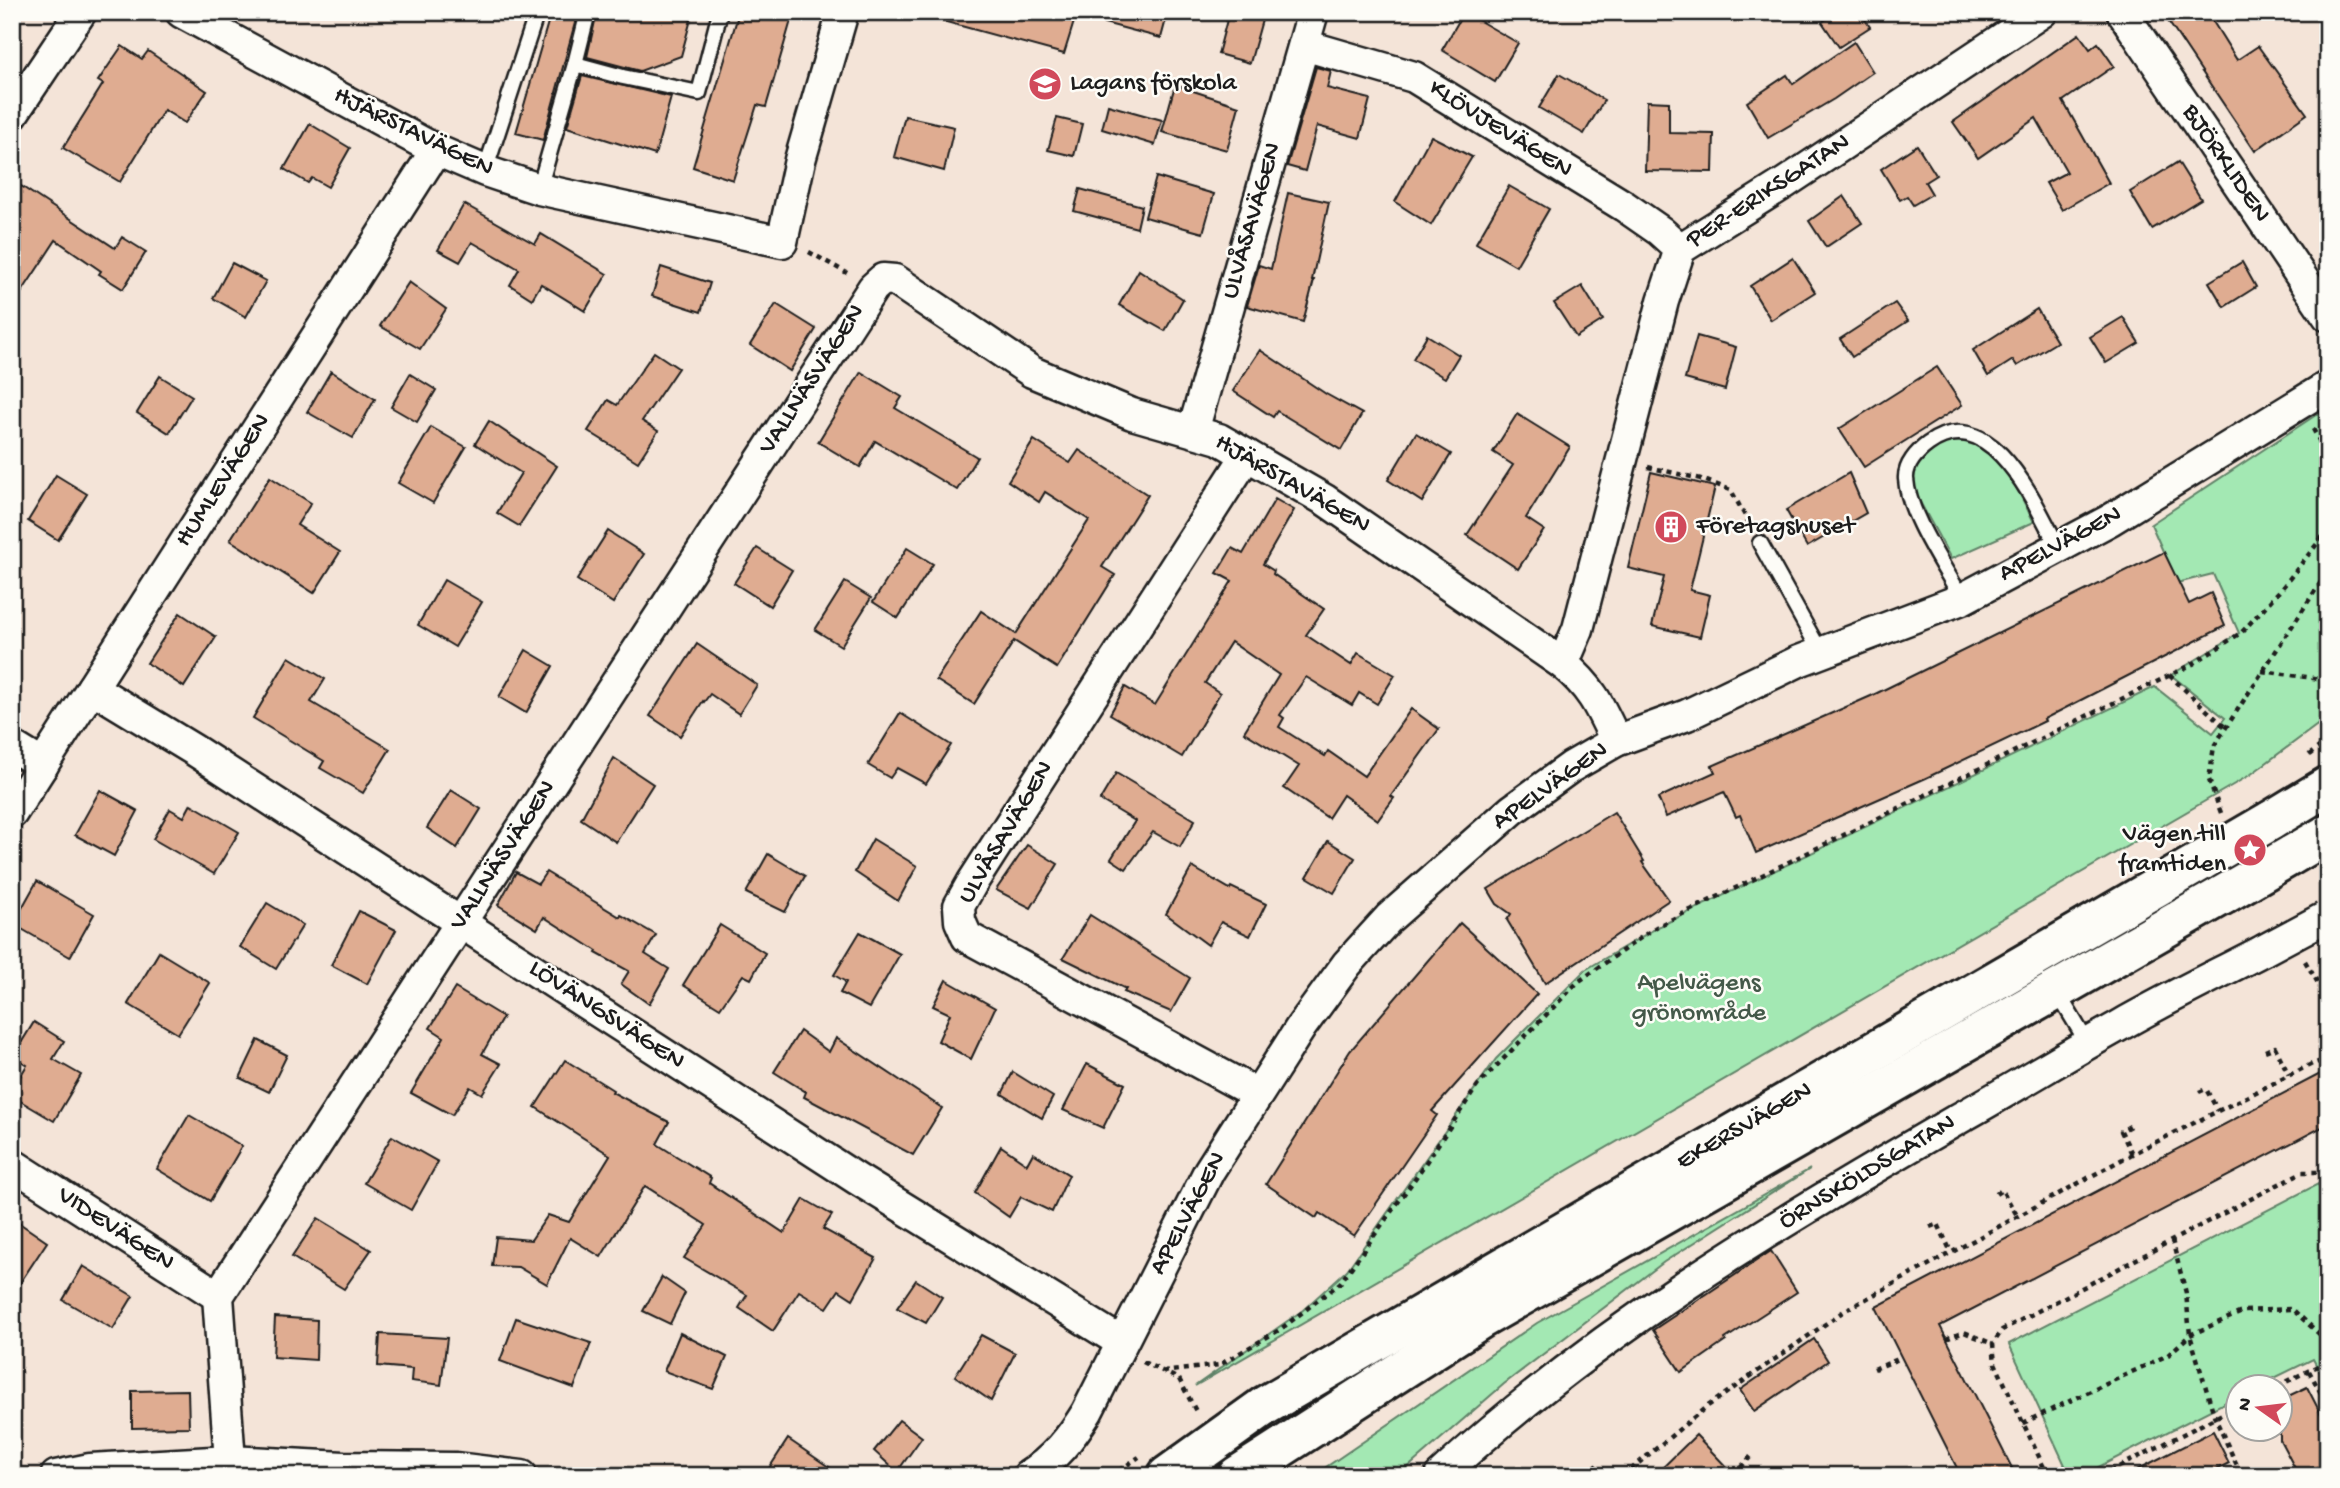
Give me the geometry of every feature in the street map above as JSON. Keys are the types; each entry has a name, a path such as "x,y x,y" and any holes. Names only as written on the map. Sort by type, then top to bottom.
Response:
{"main road":[{"name":"EKERSVÄGEN","path":"1167,1476 1266,1405 2328,786"},
{"name":"EKERSVÄGEN","path":"1237,1476 1481,1319 2328,834"},
{"path":"2038,957 2056,991"}],"street":[{"path":"12,115 81,12"},
{"name":"HJÄRSTAVÄGEN","path":"181,12 436,150 485,171 539,189 782,242"},
{"path":"782,242 800,160 843,12"},
{"name":"ULVÅSAVÄGEN","path":"1193,431 1313,12"},
{"name":"PER-ERIKSGATAN","path":"1563,664 1578,629 1663,300 1680,249 1785,183 2042,12"},
{"name":"BJÖRKLIDEN","path":"2122,12 2328,316"},
{"name":"KLÖVJEVÄGEN","path":"1304,45 1414,77 1624,206 1680,249"},
{"name":"HUMLEVÄGEN","path":"12,813 436,150"},
{"name":"HJÄRSTAVÄGEN","path":"878,283 895,280 1032,372 1132,414 1219,439 1325,500 1563,664 1594,696 1616,741"},
{"name":"VALLNÄSVÄGEN","path":"218,1296 878,283"},
{"name":"APELVÄGEN","path":"1028,1476 1041,1468 1069,1441 1087,1412 1209,1171 1301,1027 1347,964 1389,918 1512,810 1571,768 1616,741 1687,715 1821,653 1962,599 2110,520 2328,386"},
{"name":"ULVÅSAVÄGEN","path":"1247,455 1004,830 959,906 960,921 967,937 1256,1094"},
{"name":"LÖVÄNGSVÄGEN","path":"92,688 194,750 857,1179 1121,1342"},
{"path":"12,746 43,765"},
{"name":"ÖRNSKÖLDSGATAN","path":"1440,1476 1531,1397 1626,1324 1693,1279 1870,1168 2088,1044 2326,917"},
{"name":"VIDEVÄGEN","path":"12,1164 218,1296"},
{"path":"218,1296 230,1461"},
{"path":"56,1476 90,1469 230,1461 344,1467 456,1468 522,1476"}],"lane":[{"path":"485,171 537,12"},
{"path":"539,189 588,12"},
{"path":"575,64 622,78 699,93 720,12"},
{"path":"1962,599 1910,503 1905,475 1914,456 1930,443 1955,432 1980,437 2008,462 2058,547"},
{"path":"1760,544 1821,653"},
{"path":"2056,991 2088,1044"}],"path":[{"path":"782,242 803,248 878,283"},
{"path":"1622,461 1701,479 1731,490 1760,544"},
{"path":"1163,1372 1219,1366 1281,1329 1340,1283 1478,1085 1577,982 1656,927 2193,664 2242,632 2282,588 2328,530"},
{"path":"2262,671 2328,680"},
{"path":"2169,676 2226,728"},
{"path":"2265,1051 2275,1047 2289,1076"},
{"path":"1623,1476 1705,1408 1843,1311 2132,1154 2328,1059"},
{"path":"2199,1092 2206,1089 2218,1111"},
{"path":"2130,1126 2122,1131 2132,1154"},
{"path":"2048,1476 1995,1363 1993,1344 2002,1330 2302,1172 2328,1172 2328,1166"},
{"path":"1996,1194 2002,1190 2018,1217"},
{"path":"1930,1227 1937,1224 1951,1252"},
{"path":"2172,1240 2186,1293 2190,1335 2215,1418 2242,1476"},
{"path":"2023,1423 2168,1355 2190,1335 2244,1311 2292,1309 2328,1342"},
{"path":"1946,1339 1964,1332 1993,1344"},
{"path":"1121,1342 1133,1357 1179,1379 1199,1417"},
{"path":"1874,1369 1902,1358"},
{"path":"2294,1378 2328,1361"},
{"path":"2309,1370 2328,1406"},
{"path":"2101,1476 2224,1413"},
{"path":"1734,1475 1752,1455"},
{"path":"1597,1465 1593,1469 1600,1476"},
{"path":"2221,1476 2238,1468"}],"green space":[{"name":"Apelvägens grönområde","path":"2328,407 2328,717 2250,775 1195,1386 1303,1310 1347,1270 1496,1059 1585,970 1660,926 2155,687 2213,733 2225,718 2171,675 2239,633 2213,574 2177,583 2151,524"},
{"path":"1949,441 1972,443 1993,456 2017,488 2034,522 1951,559 1914,491 1914,471 1929,451"},
{"path":"1810,1169 1664,1262 1504,1384 1398,1476 1313,1476 1537,1323"},
{"path":"2318,1184 2328,1206 2328,1387 2313,1359 2287,1372 2224,1372 2224,1403 2081,1476 2070,1476 2009,1344"}],"building":[{"path":"551,12 578,12 543,140 516,133"},
{"path":"597,12 693,12 681,56 640,71 587,57"},
{"path":"739,12 776,12 792,17 766,107 757,105 733,180 693,167"},
{"path":"940,12 1077,12 1064,54 939,20"},
{"path":"1094,12 1168,12 1161,38 1093,20"},
{"path":"1229,12 1262,20 1250,63 1218,54"},
{"path":"1464,12 1518,43 1495,82 1442,50"},
{"path":"1837,12 1860,12 1870,27 1839,47 1822,22"},
{"path":"2162,12 2207,12 2237,60 2258,46 2307,114 2255,151"},
{"path":"2079,34 2090,49 2098,43 2114,66 2063,101 2109,183 2062,210 2046,183 2067,172 2036,118 1978,158 1953,122"},
{"path":"1854,42 1873,72 1834,99 1768,138 1747,102 1787,75 1793,84"},
{"path":"122,46 142,59 148,51 207,91 185,123 164,110 120,182 63,148 103,84 98,81"},
{"path":"1316,67 1331,71 1327,88 1370,99 1360,138 1317,126 1305,171 1287,166"},
{"path":"1559,74 1604,100 1584,134 1539,108"},
{"path":"582,76 671,97 655,155 567,127"},
{"path":"1175,85 1239,106 1227,150 1162,132"},
{"path":"1647,101 1669,102 1669,133 1714,134 1713,172 1645,171"},
{"path":"1108,105 1162,120 1155,145 1102,129"},
{"path":"905,116 954,127 944,171 894,157"},
{"path":"1057,118 1082,124 1074,156 1048,150"},
{"path":"310,124 350,148 328,187 312,178 308,183 284,169"},
{"path":"1431,136 1472,157 1431,225 1395,202"},
{"path":"1917,145 1936,175 1925,182 1932,194 1913,205 1907,196 1900,200 1881,169"},
{"path":"2178,162 2201,199 2152,229 2130,192"},
{"path":"1156,177 1214,194 1203,233 1145,217"},
{"path":"21,186 115,248 122,237 146,252 123,289 56,240 12,307 12,200"},
{"path":"1509,186 1549,209 1516,266 1476,243"},
{"path":"1080,189 1142,206 1137,228 1074,211"},
{"path":"1288,193 1329,202 1303,322 1247,306 1259,265 1271,269"},
{"path":"1844,196 1862,223 1826,247 1809,221"},
{"path":"464,204 535,244 541,234 607,274 585,311 541,284 532,299 510,285 519,269 472,242 460,262 438,250"},
{"path":"1793,258 1815,292 1771,320 1750,286"},
{"path":"2242,262 2256,287 2224,307 2209,282"},
{"path":"232,263 266,281 246,317 213,298"},
{"path":"661,267 710,283 701,312 652,296"},
{"path":"1139,270 1183,299 1165,331 1119,305"},
{"path":"409,282 446,309 420,349 380,326"},
{"path":"1582,286 1603,320 1576,337 1554,303"},
{"path":"1895,303 1908,321 1852,357 1840,339"},
{"path":"776,304 816,329 790,371 750,345"},
{"path":"2037,309 2057,342 2017,366 2013,360 1988,376 1973,350"},
{"path":"2123,317 2139,343 2106,363 2090,337"},
{"path":"1427,335 1459,355 1445,378 1413,359"},
{"path":"1697,336 1736,347 1725,390 1685,379"},
{"path":"1260,350 1326,394 1362,414 1341,450 1277,411 1273,417 1233,391"},
{"path":"654,352 678,368 642,421 658,431 638,462 588,431 608,400 617,405"},
{"path":"1937,367 1962,405 1864,467 1839,429"},
{"path":"331,371 375,399 353,438 307,412"},
{"path":"861,372 902,397 895,408 977,457 957,490 875,441 860,467 818,442"},
{"path":"410,374 436,390 417,422 391,407"},
{"path":"160,376 192,396 169,433 137,413"},
{"path":"1517,414 1570,447 1526,518 1544,530 1518,569 1467,535 1513,465 1493,452"},
{"path":"489,421 557,466 519,526 497,513 521,473 475,444"},
{"path":"431,427 466,447 433,503 398,483"},
{"path":"1416,433 1451,454 1422,502 1388,480"},
{"path":"1034,440 1070,463 1079,450 1148,495 1102,567 1115,575 1057,668 1014,641 974,704 936,680 981,611 1016,634 1089,520 1045,492 1039,502 1008,481"},
{"name":"Företagshuset","path":"1651,472 1715,487 1690,590 1710,595 1700,637 1652,626 1664,577 1628,568"},
{"path":"1849,473 1866,513 1807,547 1786,510"},
{"path":"56,475 87,494 58,540 28,521"},
{"path":"270,477 311,503 297,525 340,552 314,593 230,540"},
{"path":"1275,499 1294,510 1263,564 1274,571 1273,574 1324,609 1306,635 1351,665 1358,653 1395,675 1377,704 1359,693 1352,705 1306,677 1280,715 1284,718 1279,727 1325,756 1328,751 1364,776 1411,709 1439,729 1391,796 1394,798 1378,820 1343,795 1328,818 1284,788 1299,766 1244,732 1279,675 1231,642 1205,683 1220,693 1182,757 1110,714 1125,687 1155,705 1232,581 1217,573 1232,548 1243,554"},
{"path":"608,531 644,554 613,603 577,580"},
{"path":"757,548 792,570 770,606 734,583"},
{"path":"907,548 933,564 898,618 873,602"},
{"path":"2164,552 2189,604 2211,593 2225,626 2044,719 2045,721 1926,778 1756,853 1740,815 1736,817 1724,792 1666,817 1658,798 1715,772 1712,766 1871,696"},
{"path":"444,580 482,602 455,647 418,625"},
{"path":"845,582 871,598 841,646 815,630"},
{"path":"180,613 216,637 184,687 147,663"},
{"path":"697,644 757,685 739,714 710,694 680,736 650,716"},
{"path":"526,650 553,666 526,713 499,697"},
{"path":"289,657 325,679 311,702 390,749 363,793 320,768 324,761 253,718"},
{"path":"900,713 951,745 926,784 897,768 890,778 868,765"},
{"path":"614,758 653,784 616,842 581,819"},
{"path":"1116,773 1195,820 1180,847 1153,832 1126,869 1111,859 1135,821 1100,800"},
{"path":"100,790 138,811 114,856 75,835"},
{"path":"451,790 481,809 457,848 427,828"},
{"path":"191,804 239,832 214,874 153,839 170,809 184,817"},
{"path":"1614,812 1644,861 1642,862 1669,900 1545,983 1507,920 1511,914 1497,904 1488,889"},
{"path":"873,839 917,866 898,901 855,872"},
{"path":"1328,841 1355,858 1334,893 1307,877"},
{"path":"1027,845 1058,864 1031,908 996,890"},
{"path":"768,854 805,876 785,912 746,893"},
{"path":"1192,867 1230,889 1231,887 1266,904 1250,936 1221,922 1208,945 1166,914"},
{"path":"516,872 538,884 546,872 620,917 621,915 656,935 645,954 669,969 649,1004 621,984 629,971 596,953 597,951 544,917 537,929 498,905"},
{"path":"37,881 94,914 70,957 13,924"},
{"path":"267,903 303,925 276,969 240,947"},
{"path":"359,911 396,930 367,984 331,965"},
{"path":"1090,915 1190,978 1171,1012 1124,992 1126,989 1063,958"},
{"path":"1460,923 1537,994 1432,1111 1437,1115 1354,1236 1319,1213 1316,1218 1266,1184 1350,1051"},
{"path":"720,925 765,953 751,979 743,975 720,1008 683,985"},
{"path":"860,932 900,954 869,1008 840,993 846,982 834,975"},
{"path":"159,952 210,983 178,1034 128,1004"},
{"path":"946,980 995,1008 971,1059 938,1041 950,1014 933,1006"},
{"path":"455,988 503,1017 482,1054 501,1064 482,1094 470,1087 452,1115 411,1093 444,1037 430,1028"},
{"path":"34,1022 64,1041 53,1059 81,1075 54,1121 12,1096 12,1090 27,1065 13,1056"},
{"path":"800,1031 829,1052 836,1038 942,1108 913,1155 804,1097 806,1092 774,1072"},
{"path":"258,1040 287,1055 269,1092 240,1078"},
{"path":"565,1060 613,1090 612,1092 669,1122 657,1144 711,1178 709,1183 784,1233 804,1199 832,1215 823,1229 876,1258 853,1299 839,1290 827,1308 799,1291 773,1331 739,1308 747,1295 684,1258 706,1225 645,1186 601,1257 570,1238 547,1284 518,1267 492,1266 496,1237 531,1240 548,1215 569,1222 610,1155 535,1107"},
{"path":"1087,1064 1125,1084 1103,1128 1063,1110"},
{"path":"2328,1070 2328,1124 1940,1326 2016,1476 1961,1476 1876,1307"},
{"path":"1013,1072 1053,1097 1042,1118 1002,1094"},
{"path":"189,1115 242,1146 210,1201 157,1169"},
{"path":"392,1136 438,1162 411,1210 364,1183"},
{"path":"1001,1146 1027,1164 1033,1153 1069,1175 1052,1212 1021,1197 1009,1217 975,1193"},
{"path":"12,1218 47,1242 12,1295"},
{"path":"318,1218 371,1250 344,1289 292,1257"},
{"path":"1771,1251 1797,1292 1725,1339 1726,1341 1681,1372 1653,1330"},
{"path":"83,1266 133,1296 113,1329 63,1300"},
{"path":"662,1277 685,1293 670,1324 643,1311"},
{"path":"916,1280 942,1297 926,1323 897,1308"},
{"path":"275,1317 317,1320 316,1360 273,1357"},
{"path":"516,1318 591,1343 574,1388 500,1361"},
{"path":"680,1333 727,1357 713,1389 664,1371"},
{"path":"380,1334 447,1338 441,1385 411,1381 412,1369 378,1366"},
{"path":"981,1335 1015,1353 991,1401 955,1376"},
{"path":"1814,1339 1828,1361 1754,1411 1740,1390"},
{"path":"2307,1387 2328,1428 2328,1476 2299,1476 2281,1442 2294,1442 2294,1393"},
{"path":"188,1390 189,1427 132,1428 132,1391"},
{"path":"899,1420 922,1437 897,1472 874,1451"},
{"path":"2213,1431 2229,1463 2204,1476 2125,1476"},
{"path":"1696,1435 1735,1476 1654,1476"},
{"path":"788,1439 842,1476 764,1476"}],"place":[{"name":"Lagans förskola","path":"1045,84"},
{"name":"Företagshuset","path":"1671,527"},
{"name":"Vägen till framtiden","path":"2250,850"}]}
